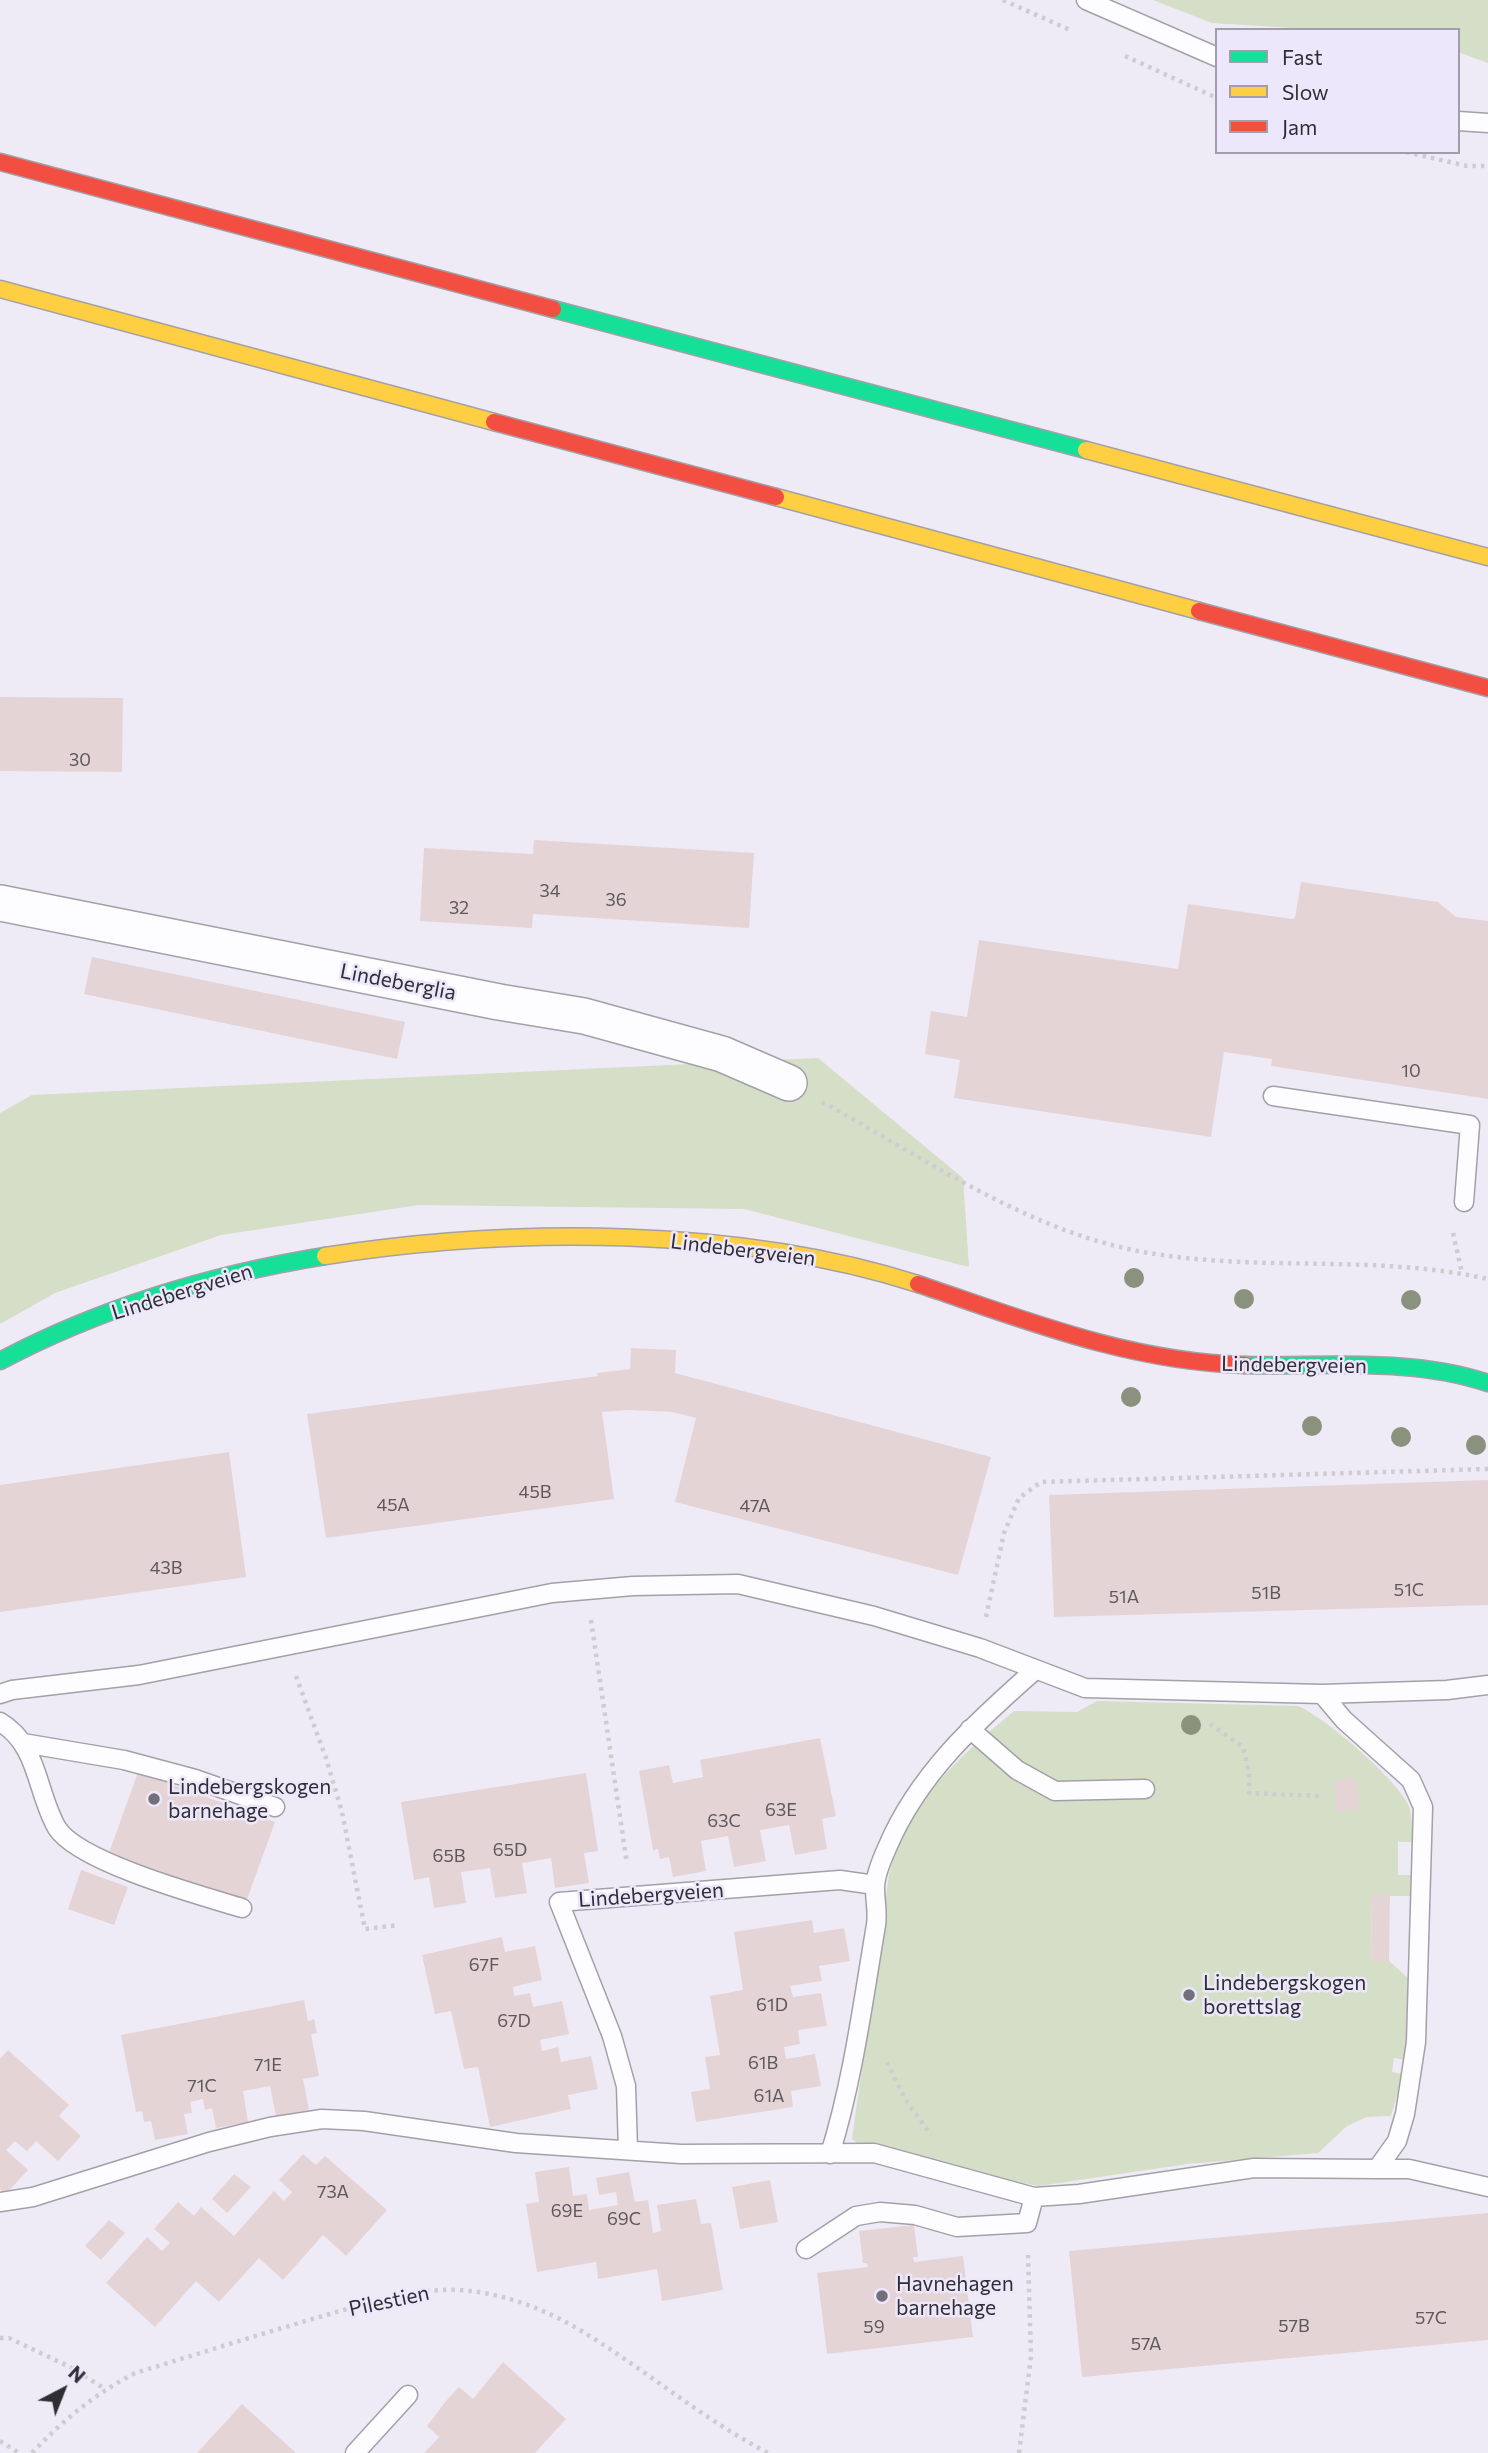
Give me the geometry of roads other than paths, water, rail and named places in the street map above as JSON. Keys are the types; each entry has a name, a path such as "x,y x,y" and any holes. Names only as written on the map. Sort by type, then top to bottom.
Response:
{"main road":[{"path":"0,162 1488,557"},
{"path":"0,289 1488,688"},
{"name":"Lindebergveien","path":"0,1361 25,1347 98,1317 176,1290 253,1270 346,1250 441,1240 556,1237 661,1240 811,1257 906,1279 1136,1353 1187,1361 1399,1368 1471,1377 1488,1383"}],"street":[{"name":"Lindeberglia","path":"0,902 486,1000 584,1016 722,1054 789,1083"}],"lane":[{"path":"1086,0 1215,56"},
{"path":"1460,121 1488,123"},
{"path":"1273,1096 1470,1125 1465,1202"},
{"path":"0,1694 12,1690 139,1675 445,1612 586,1590 738,1584 874,1616 980,1648 1086,1688 1322,1695 1447,1690 1488,1685"},
{"path":"830,2154 843,2113 860,2023 877,1920 875,1885 886,1848 909,1804 940,1760 1035,1670"},
{"path":"1322,1695 1344,1720 1411,1780 1423,1807 1416,2042 1405,2114 1397,2141 1377,2169"},
{"path":"0,1722 23,1743 34,1763 44,1802 59,1831 90,1853 159,1884 242,1908"},
{"path":"970,1729 1017,1770 1055,1791 1145,1789"},
{"path":"23,1743 124,1760 195,1779 275,1807"},
{"name":"Lindebergveien","path":"628,2150 626,2086 612,2036 559,1902 839,1880 875,1885"},
{"path":"0,2202 33,2197 209,2142 270,2127 322,2119 364,2120 516,2143 681,2154 874,2154 912,2162 958,2178 1034,2197 1079,2194 1254,2168 1409,2169 1488,2187"},
{"path":"806,2249 856,2216 880,2212 915,2215 957,2227 1027,2223 1034,2197"},
{"path":"355,2453 408,2395"}],"place":[{"name":"Lindebergskogen barnehage","path":"154,1799"},
{"name":"Lindebergskogen borettslag","path":"1189,1995"},
{"name":"Havnehagen barnehage","path":"882,2296"}]}
